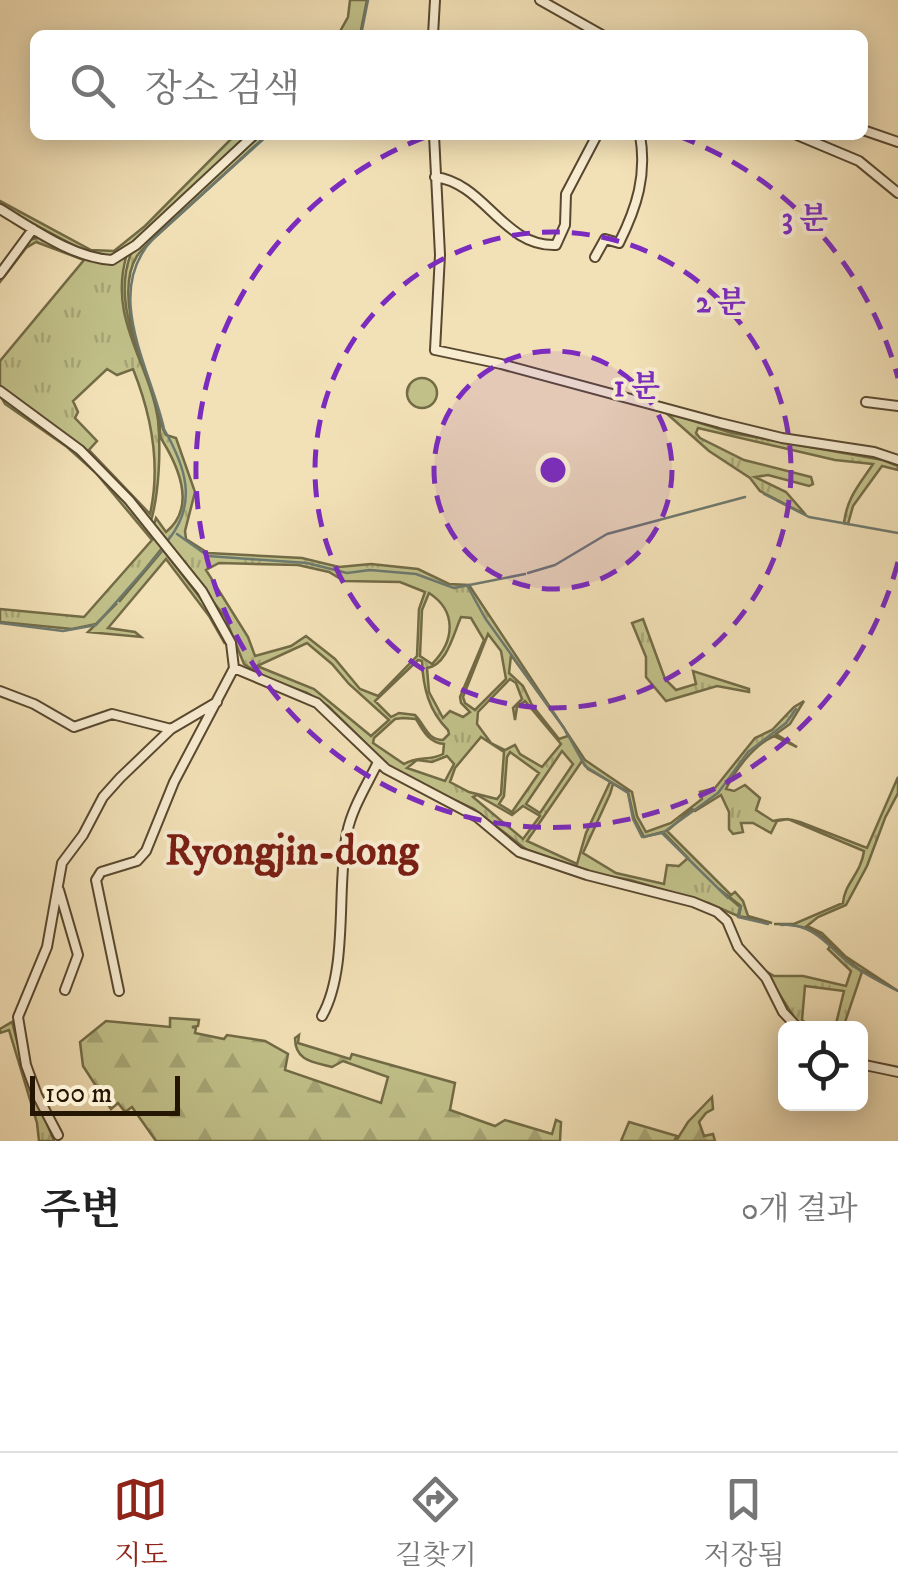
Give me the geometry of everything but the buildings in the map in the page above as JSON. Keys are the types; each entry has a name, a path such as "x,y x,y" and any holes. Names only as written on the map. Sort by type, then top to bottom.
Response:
{"street":[{"path":"433,30 435,0"},
{"path":"540,0 593,30"},
{"path":"868,132 898,142"},
{"path":"0,209 92,256 112,260 136,245 249,140"},
{"path":"434,140 440,255 435,350 501,364 720,424 874,452 898,460"},
{"path":"435,177 468,189 506,228 540,244 556,245 565,225 566,194 594,140"},
{"path":"596,257 605,239 619,243 629,224 644,171 641,140"},
{"path":"810,140 859,161 898,193"},
{"path":"0,274 33,229"},
{"path":"0,391 80,450 129,500 202,591 232,643 234,668 174,782 146,851 137,861 101,872 96,880 118,991"},
{"path":"866,402 898,406"},
{"path":"234,668 316,703 394,775 477,817 529,856 664,893 717,912 738,947 766,978 791,1021"},
{"path":"0,691 74,726 112,714 170,729"},
{"path":"58,1135 36,1095 26,1065 18,1016 48,947 62,862 83,835 103,797 170,729 218,702"},
{"path":"322,1016 337,955 348,828 378,762"},
{"path":"58,888 78,955 65,990"},
{"path":"868,1066 898,1072"}],"green space":[{"path":"350,0 367,0 361,30 341,30 348,17"},
{"path":"230,140 245,140 132,245 111,257 90,254 0,206 0,201 91,250 114,251 145,226"},
{"path":"253,140 262,140 137,256 130,274 131,318 143,366 127,314 126,272 132,251"},
{"path":"41,237 112,262 127,254 122,299 158,420 159,471 151,521 115,480 0,386 0,361 84,260 36,242 26,248 0,282 29,240","holes":["107,369 117,375 133,369 145,404 155,477 150,514 89,450 97,441 75,418 78,412 73,401"]},
{"path":"422,378 436,387 437,393 428,407 422,408 408,399 407,393 416,379"},
{"path":"0,395 86,460 162,548 119,602 163,550 208,608 225,644 166,559 108,628 135,632 141,637 88,632 96,624 72,629 0,622 0,609 84,617 152,540 96,473 67,447 5,404"},
{"path":"155,401 166,435 176,438 195,492 186,539 208,553 302,558 339,567 371,564 418,569 449,584 469,585 562,725 511,655 509,673 523,686 532,705 559,739 568,736 565,729 585,760 632,792 637,816 646,832 671,823 702,799 700,792 715,788 755,738 772,730 804,701 790,724 776,734 797,747 774,736 767,740 746,759 726,789 734,791 745,785 760,798 756,810 773,821 787,819 777,821 771,833 753,823 741,823 743,832 733,834 721,795 695,811 692,809 667,831 731,895 735,892 748,916 772,923 739,916 741,906 719,889 740,907 738,916 708,903 592,873 527,850 474,809 395,772 328,706 244,664 225,617 154,524 156,518 166,532 181,511 183,499 174,462 161,438","holes":["219,563 298,565 329,572 344,581 400,582 425,592 419,609 417,656 378,696 360,689 335,659 306,636 291,646 255,656 248,637 206,570","429,593 445,608 449,636 432,664 420,656 422,610","461,617 471,618 484,640 460,697 470,712 463,717 450,711 443,718 429,692 427,668 440,661","488,634 501,651 506,679 475,710 463,697","307,643 389,720 371,736 314,689 257,666","418,660 422,661 428,698 449,734 438,739 430,735 415,715 399,713 391,717 375,701","510,679 516,683 522,699 513,708 515,720 517,707 525,701 561,744 542,767 520,754 515,745 505,750 491,743 477,724 478,712","403,718 416,719 430,739 444,744 443,754 404,764 373,743 395,719","481,737 504,752 501,794 497,799 450,782 455,768","562,751 573,764 540,813 526,804","510,752 539,773 512,812 499,804 504,796","447,756 454,764 445,781 407,768 417,760 432,762","582,761 588,769 628,792 634,818 644,837 663,832 688,858 679,866 667,865 664,884 616,873 583,853 610,794 610,782 586,833 577,864 527,841","477,795 512,815 523,806 540,816 523,839 473,797"]},
{"path":"665,412 732,433 883,460 898,466 898,470 882,466 853,506 848,524 844,523 851,498 873,464 835,460 698,428 700,438 744,460 811,477 813,484 809,486 768,475 755,477 786,492 806,515 760,491 750,478 709,451"},
{"path":"643,619 665,679 676,690 696,684 693,671 749,692 717,686 666,701 646,677 646,657 632,623"},
{"path":"898,777 898,793 846,905 807,926 822,933 845,956 898,991 857,968 862,972 845,1021 837,1021 844,991 805,986 803,1021 797,1021 764,970 774,976 803,976 846,986 851,971 828,949 831,945 812,930 774,924 794,924 843,903 864,851 789,820 867,848"},
{"path":"170,1018 199,1020 198,1026 192,1027 196,1028 195,1033 265,1041 288,1054 285,1070 381,1103 388,1077 343,1061 332,1067 312,1062 298,1052 295,1038 299,1035 298,1043 350,1059 352,1054 455,1083 450,1110 495,1126 505,1120 552,1134 556,1120 561,1122 560,1141 156,1141 132,1107 125,1112 118,1103 111,1109 83,1066 80,1042 106,1021 170,1027"},
{"path":"12,1022 24,1067 54,1141 39,1141 9,1030 0,1033"},
{"path":"712,1097 713,1109 699,1122 704,1136 713,1134 715,1141 676,1141 688,1122"},
{"path":"629,1122 677,1136 674,1141 621,1141"}],"waterway":[{"path":"362,30 368,0"},
{"path":"169,539 183,511 185,484 134,332 131,283 138,260 153,239 262,140"},
{"path":"764,494 809,517 898,533"},
{"path":"528,573 555,565 607,534 745,497"},
{"path":"177,534 208,556 307,563 347,573 370,570 416,574 454,588 525,574"},
{"path":"0,623 63,631 96,625 161,551"},
{"path":"468,587 485,618 564,728 585,766 628,793 633,819 642,837 662,833 728,898"},
{"path":"664,832 718,793 748,752 786,723 796,709"},
{"path":"741,906 738,917 768,924"},
{"path":"781,925 811,931 855,967 898,991"}],"district":[{"name":"Ryongjin-dong","path":"292,852"}]}
